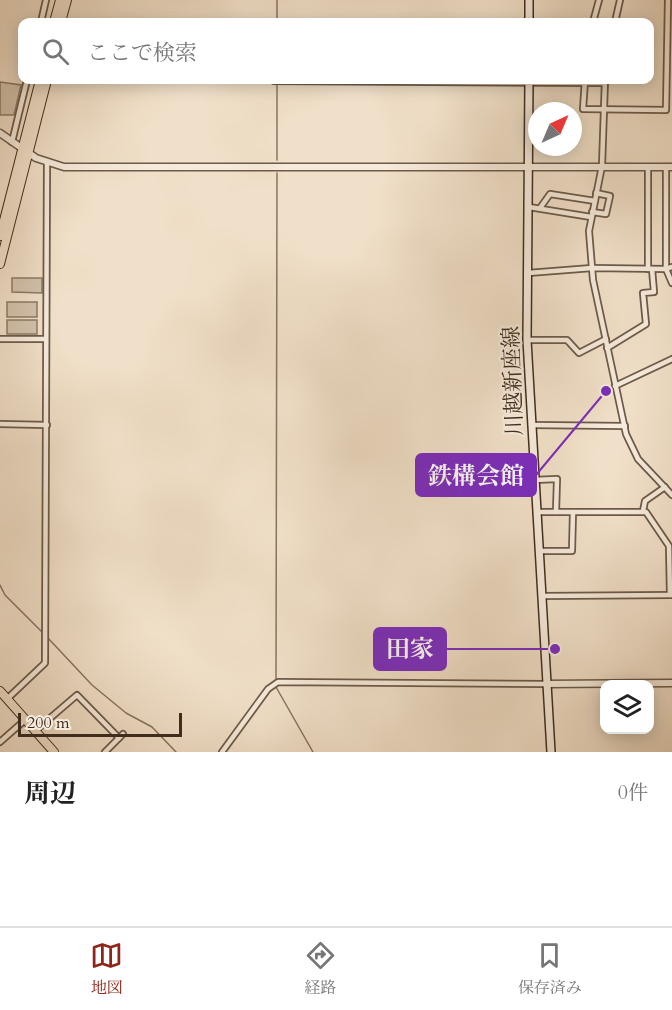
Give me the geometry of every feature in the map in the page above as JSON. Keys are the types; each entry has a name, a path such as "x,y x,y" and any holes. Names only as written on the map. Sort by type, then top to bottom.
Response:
{"main road":[{"path":"55,18 60,0"},
{"path":"62,18 67,0"},
{"path":"529,0 529,18"},
{"path":"0,236 39,84"},
{"path":"0,264 46,84"},
{"name":"川越新座線","path":"529,84 527,340 530,425 551,752"},
{"path":"0,691 54,752"}],"street":[{"path":"42,18 46,0"},
{"path":"594,18 599,0"},
{"path":"616,18 620,0"},
{"path":"585,84 583,108 666,110 668,0"},
{"path":"12,142 26,84"},
{"path":"604,84 602,166 588,246 625,426 638,459 672,495"},
{"path":"0,133 29,154 47,163 64,167 669,167 669,248 666,269 672,283"},
{"path":"7,699 45,663 47,163"},
{"path":"608,348 646,324 643,293 654,292 650,269 648,167"},
{"path":"529,207 592,215 606,214 610,196 596,193"},
{"path":"540,208 550,194 595,201"},
{"path":"528,273 592,268 666,269 672,267"},
{"path":"0,339 46,339"},
{"path":"527,340 567,340 579,353 606,339"},
{"path":"615,386 672,359"},
{"path":"0,424 47,424"},
{"path":"530,425 625,426"},
{"path":"534,480 557,480 556,512"},
{"path":"541,596 671,595 670,546 643,511 645,501 665,487"},
{"path":"536,512 643,511"},
{"path":"538,551 572,551 573,512"},
{"path":"222,752 268,688 278,682 672,683"},
{"path":"35,731 77,695 121,736 105,752"},
{"path":"0,742 25,720"}],"shaded area":[{"path":"0,82 21,85 14,115 0,115"},
{"path":"12,278 42,278 42,293 12,292"},
{"path":"7,302 37,302 37,317 7,317"},
{"path":"7,320 37,320 37,334 7,334"}],"waterway":[{"path":"277,0 277,18"},
{"path":"277,84 277,160"},
{"path":"276,682 277,173"},
{"path":"0,585 5,595 43,633"},
{"path":"47,637 92,685 126,713 152,727 176,752"},
{"path":"276,687 313,752"}],"place":[{"name":"鉄構会館","path":"606,391"},
{"name":"田家","path":"555,649"}]}
